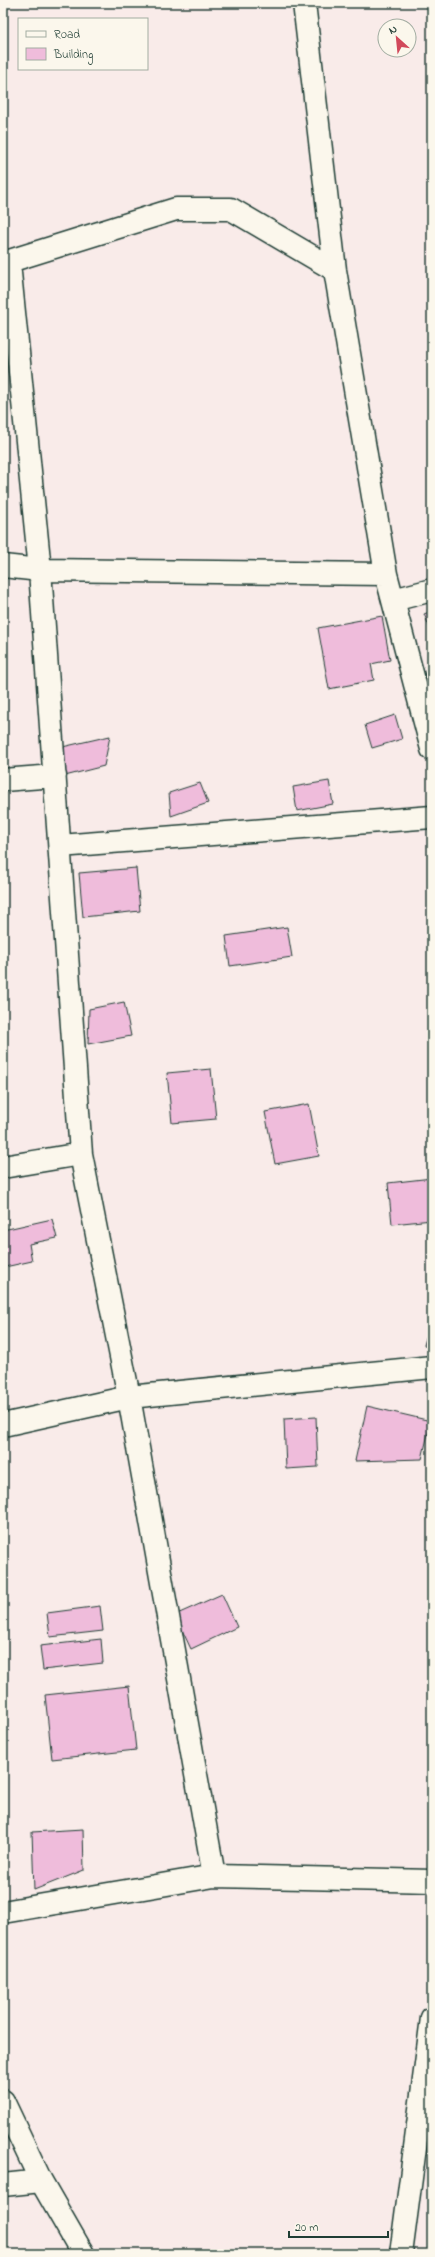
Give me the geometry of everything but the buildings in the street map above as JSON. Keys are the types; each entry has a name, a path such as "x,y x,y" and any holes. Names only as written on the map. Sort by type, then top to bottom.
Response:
{"street":[{"path":"304,3 335,270 386,574 432,749"},
{"path":"214,1876 129,1397 81,1154 40,570 6,263 176,209 231,209 335,270"},
{"path":"3,566 40,570 386,574"},
{"path":"393,600 432,590"},
{"path":"3,780 55,776"},
{"path":"60,846 432,817"},
{"path":"3,1167 81,1154"},
{"path":"3,1425 129,1397 432,1367"},
{"path":"3,1912 214,1876 432,1881"},
{"path":"401,2254 432,2018"},
{"path":"3,2101 41,2181 83,2254"},
{"path":"3,2184 41,2181"}]}
